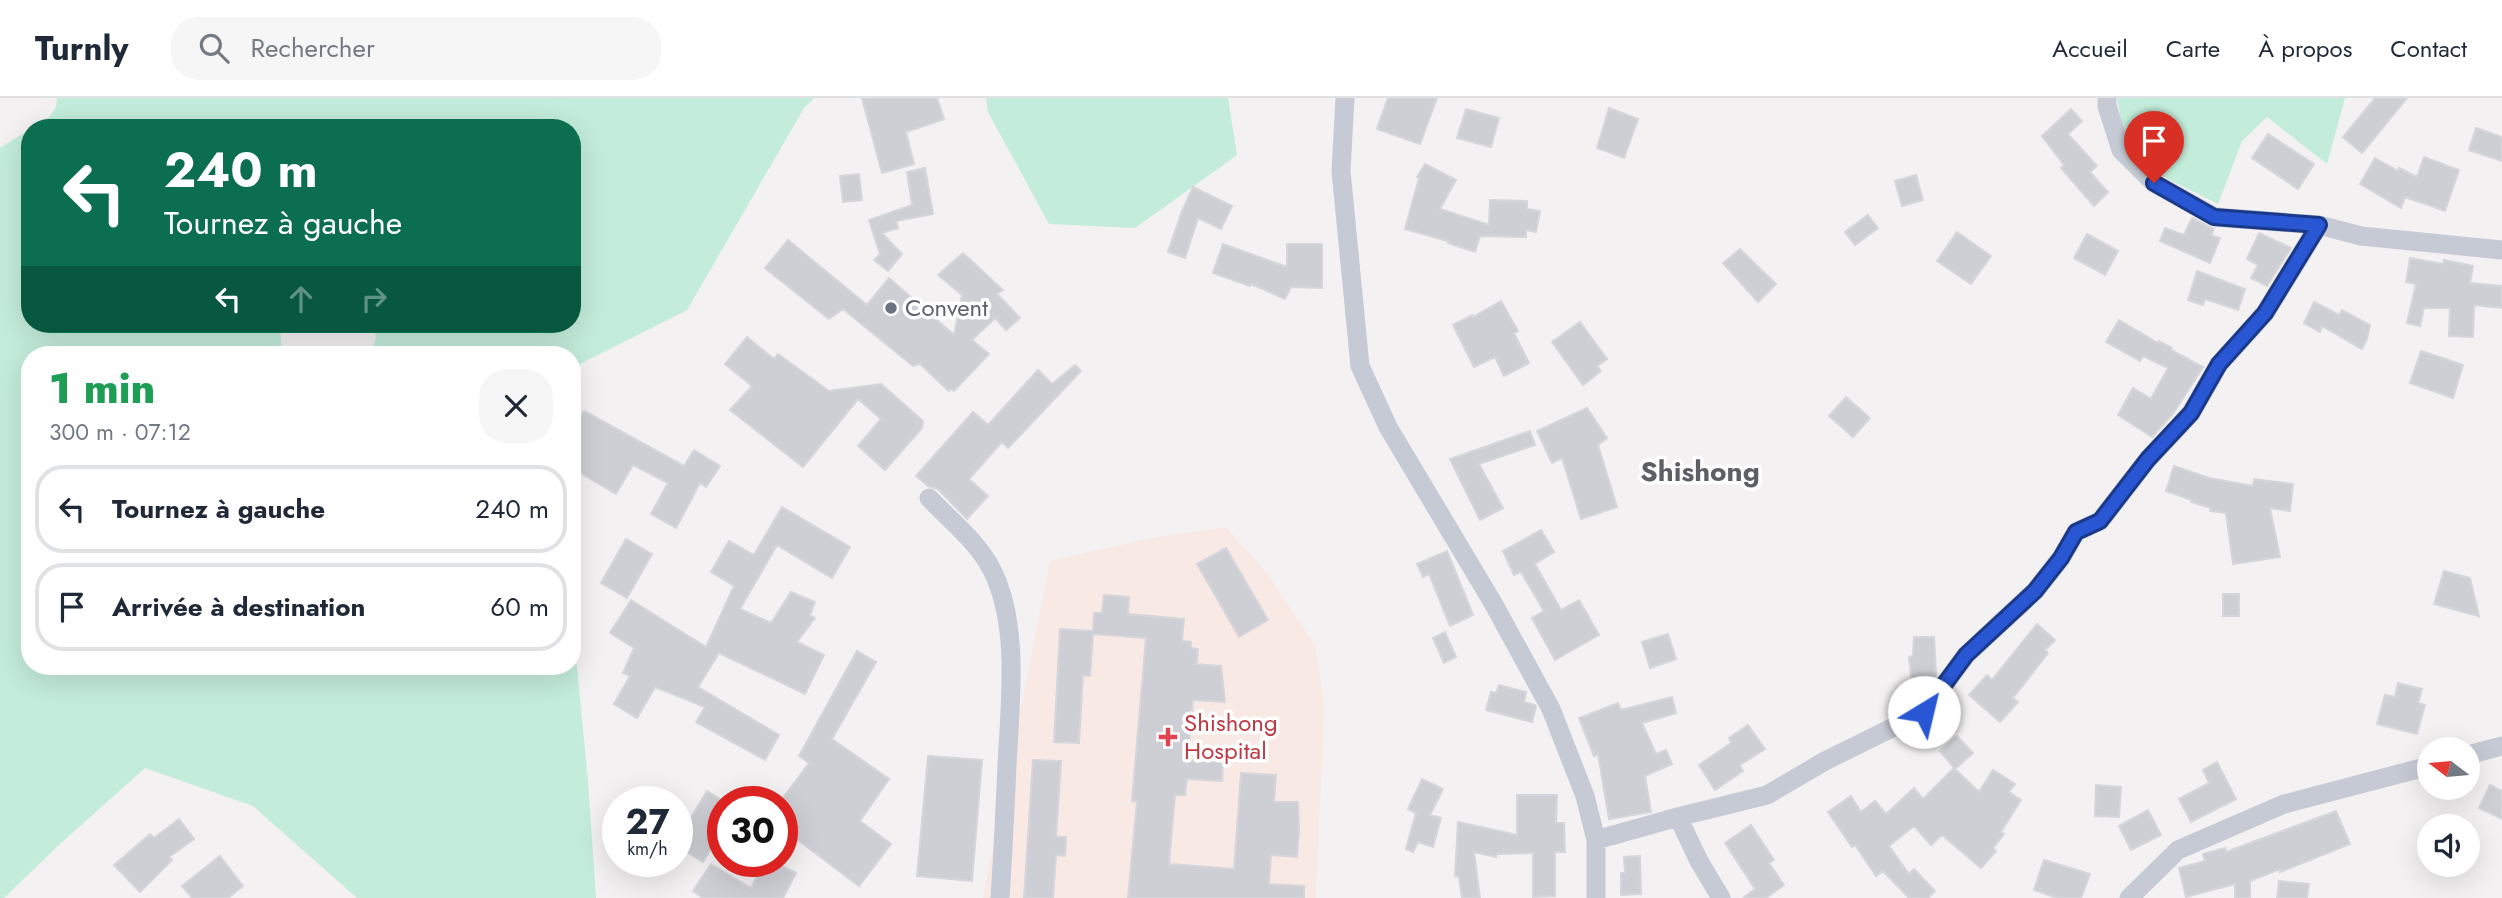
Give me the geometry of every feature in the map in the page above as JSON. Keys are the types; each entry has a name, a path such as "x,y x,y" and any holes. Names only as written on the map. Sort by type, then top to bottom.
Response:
{"street":[{"path":"1345,98 1340,171 1353,275 1360,366 1388,428 1493,603 1551,709 1585,796 1596,840 1596,898"},
{"path":"2107,98 2121,150 2154,183 2214,217 2319,225 2361,236 2502,250"},
{"path":"1596,840 1767,795 1825,761 1924,712 1966,655 2035,591 2061,558 2076,532 2100,521 2148,459 2191,413 2219,364 2265,313 2319,225"},
{"path":"929,498 974,544 992,569 1005,603 1010,649 1010,701 1000,898"},
{"path":"2480,752 2502,746"},
{"path":"2129,898 2178,850 2284,804 2417,768"},
{"path":"1678,817 1721,898"}],"shaded area":[{"name":"Shishong Hospital","path":"1226,527 1269,576 1316,647 1324,708 1316,898 983,898 1050,561 1157,537"}],"green space":[{"path":"57,98 814,98 804,108 687,310 581,363 581,346 373,346 375,333 581,333 581,119 45,119 55,109"},
{"path":"986,98 1228,98 1237,155 1135,228 1049,224 988,112"},
{"path":"2117,98 2345,98 2327,164 2267,117 2242,141 2218,204 2156,173 2123,130"},
{"path":"21,135 21,333 281,333 281,346 21,346 21,675 578,675 596,898 357,898 253,806 145,768 4,898 0,898 0,148"}],"building":[{"path":"862,98 937,98 944,119 906,132 914,164 882,173"},
{"path":"1388,98 1437,98 1420,144 1377,129"},
{"path":"2375,98 2407,98 2362,153 2343,137"},
{"path":"1609,108 1638,119 1624,158 1597,148"},
{"path":"1466,109 1499,118 1491,147 1457,138"},
{"path":"2071,109 2082,121 2068,134 2097,166 2090,172 2108,192 2094,206 2061,168 2064,165 2042,136"},
{"path":"2476,128 2502,137 2502,161 2469,150"},
{"path":"2268,134 2314,164 2298,189 2252,158"},
{"path":"2424,157 2459,170 2445,211 2405,197 2401,208 2360,184 2375,158 2398,171 2399,168 2417,177"},
{"path":"1425,164 1456,180 1440,209 1489,225 1490,200 1527,201 1527,209 1540,211 1536,232 1526,230 1526,237 1480,236 1475,252 1405,229 1419,178 1417,177"},
{"path":"925,168 933,214 896,221 898,228 882,233 902,254 888,271 874,260 880,254 869,220 912,205 907,172"},
{"path":"859,174 862,200 843,202 840,176"},
{"path":"1916,175 1923,200 1902,206 1895,181"},
{"path":"1193,187 1232,206 1221,229 1198,218 1185,258 1168,252"},
{"path":"1868,215 1878,228 1855,245 1845,232"},
{"path":"2192,218 2214,229 2211,235 2220,238 2210,263 2160,241 2165,228 2184,235"},
{"path":"1957,232 1991,256 1971,284 1937,261"},
{"path":"2259,233 2291,248 2267,286 2251,278 2258,265 2247,259"},
{"path":"2087,234 2118,251 2105,275 2074,258"},
{"path":"788,240 867,305 889,278 954,335 962,295 938,275 963,253 1003,290 997,294 1020,318 1006,330 995,318 972,340 989,354 954,391 949,391 920,364 913,366 843,309 829,319 765,268"},
{"path":"1223,244 1287,267 1287,244 1322,244 1322,288 1291,287 1285,299 1251,284 1250,286 1213,273"},
{"path":"1740,249 1776,284 1758,302 1723,263"},
{"path":"2410,258 2443,264 2444,260 2473,266 2470,283 2502,286 2502,308 2474,305 2473,337 2449,336 2450,308 2424,308 2420,326 2407,323 2416,284 2406,282"},
{"path":"2197,271 2245,289 2238,310 2205,299 2203,305 2188,300"},
{"path":"1501,301 1518,331 1514,333 1529,363 1504,376 1495,357 1474,367 1453,325"},
{"path":"2314,302 2339,315 2342,310 2370,325 2362,349 2322,326 2320,332 2304,323"},
{"path":"2119,320 2203,367 2173,414 2152,437 2118,415 2133,388 2151,399 2168,368 2143,356 2140,361 2106,342"},
{"path":"1580,322 1607,359 1597,366 1601,371 1583,385 1552,342"},
{"path":"747,337 774,359 778,354 829,391 881,384 923,421 922,428 885,470 858,446 881,419 858,399 803,467 730,410 752,386 725,364"},
{"path":"2421,351 2463,365 2453,398 2410,383"},
{"path":"1075,365 1081,371 1008,448 1002,442 969,479 988,496 967,519 938,489 928,486 916,476 973,412 988,425 1038,370 1052,384"},
{"path":"1846,397 1870,418 1853,437 1829,416"},
{"path":"1587,408 1607,438 1598,445 1617,507 1581,519 1562,458 1552,463 1537,431"},
{"path":"584,411 684,466 694,450 720,466 706,487 700,483 676,528 651,514 668,483 633,465 616,494 581,473 581,416"},
{"path":"1530,431 1535,445 1479,464 1503,508 1480,520 1450,459"},
{"path":"2174,466 2209,478 2253,486 2254,479 2293,484 2290,511 2270,508 2280,557 2233,564 2226,513 2210,511 2211,508 2166,491"},
{"path":"782,507 850,547 832,578 777,545 740,609 771,623 791,592 815,602 810,615 815,618 797,642 824,655 805,694 719,653 698,687 779,735 765,760 696,722 705,707 655,687 637,718 614,704 630,676 623,673 634,648 610,633 631,600 706,647 734,586 711,572 729,541 754,555"},
{"path":"1541,530 1554,552 1535,564 1561,610 1579,600 1599,635 1555,660 1532,618 1544,611 1521,572 1514,575 1503,551"},
{"path":"626,539 652,554 627,598 601,583"},
{"path":"1226,548 1268,620 1239,637 1197,564"},
{"path":"1447,551 1473,615 1450,626 1429,574 1423,577 1417,564"},
{"path":"2444,571 2470,578 2479,616 2434,604"},
{"path":"2223,594 2239,594 2239,616 2223,616"},
{"path":"1104,595 1129,597 1128,614 1184,619 1182,641 1191,642 1191,648 1198,649 1197,662 1194,664 1221,666 1225,702 1193,700 1188,760 1223,762 1222,781 1187,779 1185,795 1175,795 1169,864 1234,869 1241,773 1276,775 1274,802 1298,802 1299,831 1297,857 1271,855 1269,884 1304,886 1304,898 1128,898 1137,801 1132,801 1146,638 1093,634 1090,676 1083,675 1079,743 1054,742 1060,629 1093,631 1094,613 1102,613"},
{"path":"2037,624 2055,640 2045,650 2048,653 2013,698 2018,702 2000,722 1969,695 1987,675 1992,680"},
{"path":"1445,632 1456,657 1444,663 1433,638"},
{"path":"1668,634 1676,659 1650,668 1642,642"},
{"path":"1914,637 1934,637 1936,675 1924,692 1913,693 1909,657 1913,656"},
{"path":"857,651 876,662 832,739 889,779 860,821 891,844 859,886 798,840 798,786 792,786 809,763 799,756"},
{"path":"2398,683 2422,689 2418,703 2425,705 2417,734 2377,724 2385,695 2395,697"},
{"path":"1499,685 1526,692 1524,702 1536,707 1532,722 1486,710 1491,692 1496,693"},
{"path":"1672,697 1676,713 1642,723 1656,754 1666,750 1672,764 1645,776 1651,812 1609,819 1598,754 1594,756 1579,718 1618,703 1621,710"},
{"path":"1748,725 1765,749 1740,765 1743,771 1715,790 1699,765 1731,743 1729,738"},
{"path":"1957,736 1973,753 1955,769 1940,751"},
{"path":"928,756 982,760 972,881 917,876"},
{"path":"1033,760 1061,761 1056,837 1066,837 1065,856 1056,855 1053,898 1024,898"},
{"path":"2217,762 2236,799 2191,822 2179,799 2209,783 2203,770"},
{"path":"1954,768 1979,792 1993,770 2015,784 2009,792 2021,800 2001,832 2004,834 1993,848 1996,851 1981,868 1942,835 1931,845 1914,826 1889,846 1909,874 1914,869 1935,891 1928,898 1909,898 1883,871 1876,876 1828,812 1851,796 1861,812 1875,801 1886,814 1914,788 1923,799"},
{"path":"1422,779 1443,789 1430,815 1441,818 1433,847 1418,842 1413,852 1406,849 1416,813 1408,809"},
{"path":"2096,785 2121,787 2119,817 2095,816"},
{"path":"2490,785 2502,791 2502,819 2479,808"},
{"path":"707,791 707,855 703,862 693,856 693,814"},
{"path":"1517,795 1557,795 1556,823 1564,823 1565,852 1555,852 1555,896 1533,897 1533,853 1497,854 1496,857 1474,852 1480,898 1462,898 1459,877 1455,876 1458,822 1517,835"},
{"path":"2148,810 2161,835 2131,850 2119,826"},
{"path":"2336,811 2350,844 2250,881 2250,898 2235,898 2235,884 2186,897 2179,868 2205,861 2203,854 2225,848 2226,852"},
{"path":"179,819 194,839 169,857 172,860 140,892 114,865 150,834 154,838"},
{"path":"1751,825 1774,860 1769,863 1784,885 1766,898 1743,898 1755,889 1725,843"},
{"path":"220,856 243,886 228,898 192,898 182,886"},
{"path":"1640,856 1641,894 1621,895 1621,873 1625,873 1624,857"},
{"path":"2044,860 2090,874 2081,898 2057,898 2034,890"},
{"path":"707,870 707,877 733,877 751,888 757,877 794,877 783,898 703,898 693,891"},
{"path":"2279,881 2309,884 2307,898 2277,898"}],"place":[{"name":"Convent","path":"891,308"},
{"name":"Shishong Hospital","path":"1168,737"}],"district":[{"name":"Shishong","path":"1700,471"}],"route":[{"path":"1924,712 1966,655 2035,591 2061,558 2076,532 2100,521 2148,459 2191,413 2219,364 2265,313 2319,225 2214,217 2154,183"}]}
